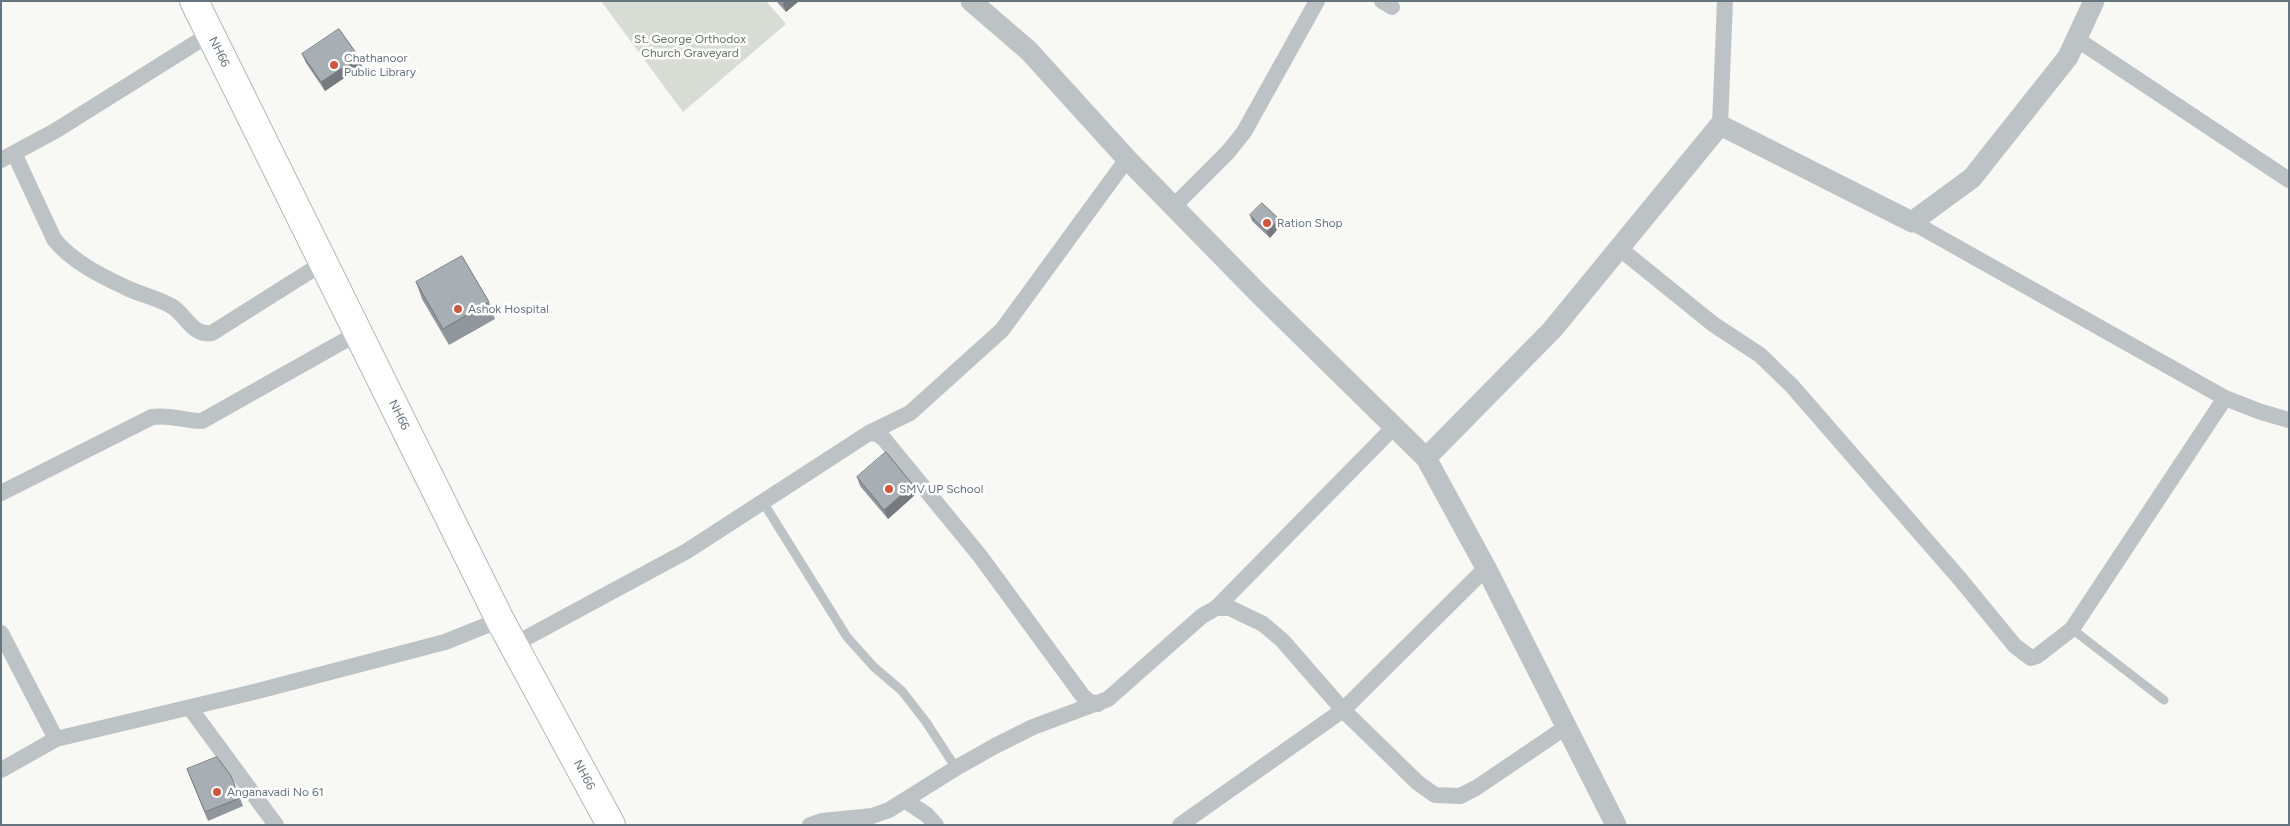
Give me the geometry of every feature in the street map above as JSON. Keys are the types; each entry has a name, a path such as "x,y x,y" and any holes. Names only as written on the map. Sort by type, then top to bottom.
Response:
{"highway":[{"name":"NH66","path":"194,1 500,620 611,825"}],"street":[{"path":"971,1 1029,52 1127,159 1426,458 1486,568 1616,825"},
{"path":"1174,206 1228,152 1244,132 1317,1"},
{"path":"1426,458 1552,330 1720,125 1725,1"},
{"path":"1912,222 1972,178 2068,57 2075,38 2094,1"},
{"path":"210,34 55,131 8,156 54,239 62,249 74,258 127,288 174,308 198,332 212,333 323,263"},
{"path":"2075,38 2289,180"},
{"path":"1720,125 1912,222 2225,398 2261,412 2289,420"},
{"path":"514,645 687,551 870,433 910,413 1002,330 1127,159"},
{"path":"1620,248 1713,324 1760,355 1792,386 2024,654 2030,658 2037,656 2072,629 2225,398"},
{"path":"1,493 152,417 162,415 185,421 202,421 358,333"},
{"path":"810,825 822,821 872,816 889,810 956,768 1034,727 1108,699 1202,616 1216,608 1394,426"},
{"path":"870,433 878,434 884,439 980,556 1082,695 1088,701 1098,704"},
{"path":"1180,825 1343,710 1486,568"},
{"path":"1216,608 1230,608 1263,624 1282,640 1343,710 1418,783 1435,794 1460,796 1476,788 1566,727"},
{"path":"1,770 56,740 190,708 445,642 500,620"},
{"path":"1,633 56,740"},
{"path":"190,708 276,825"},
{"path":"906,801 926,815 936,825"}],"lane":[{"path":"763,502 847,638 874,668 902,691 926,722 956,768"},
{"path":"2072,629 2164,700"}],"green space":[{"name":"St. George Orthodox Church Graveyard","path":"601,1 766,1 786,24 683,112"}],"building":[{"name":"Chathanoor Public Library","path":"339,29 359,57 321,82 302,54"},
{"name":"Ration Shop","path":"1262,203 1279,219 1267,232 1250,215"},
{"name":"Ashok Hospital","path":"462,256 489,302 443,329 416,282"},
{"name":"SMV UP School","path":"886,452 913,485 884,510 857,477"},
{"name":"Anganavadi No 61","path":"217,757 231,776 240,798 205,812 187,769"}],"place":[{"name":"Chathanoor Public Library","path":"334,65"},
{"name":"Ration Shop","path":"1267,223"},
{"name":"Ashok Hospital","path":"458,309"},
{"name":"SMV UP School","path":"889,489"},
{"name":"Anganavadi No 61","path":"217,792"}]}
